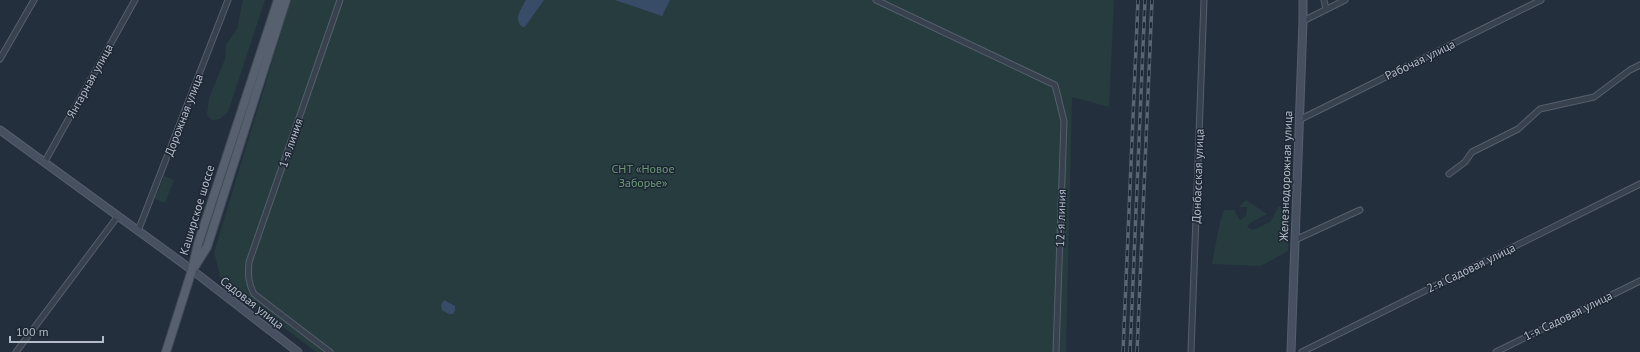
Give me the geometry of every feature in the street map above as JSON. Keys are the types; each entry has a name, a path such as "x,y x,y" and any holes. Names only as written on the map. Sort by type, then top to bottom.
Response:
{"main road":[{"name":"Каширское шоссе","path":"192,270 198,244 278,0"},
{"name":"Каширское шоссе","path":"192,270 207,247 286,0"},
{"path":"166,352 192,270"}],"street":[{"path":"0,59 34,0"},
{"name":"Янтарная улица","path":"44,162 135,0"},
{"name":"Дорожная улица","path":"138,231 228,0"},
{"name":"1-я линия","path":"330,352 254,294 250,286 248,274 249,262 340,0"},
{"name":"12-я линия","path":"876,0 1055,85 1064,121 1056,352"},
{"name":"Донбасская улица","path":"1191,352 1204,0"},
{"name":"Железнодорожная улица","path":"1291,352 1303,0"},
{"path":"1324,0 1326,9"},
{"path":"1303,21 1344,0"},
{"name":"Рабочая улица","path":"1299,120 1541,0"},
{"path":"1449,174 1465,162 1472,152 1518,129 1540,108 1594,97 1630,70 1640,65"},
{"name":"Садовая улица","path":"0,130 192,270 298,352"},
{"name":"2-я Садовая улица","path":"1302,352 1640,184"},
{"path":"1295,240 1360,210"},
{"path":"16,352 118,216"},
{"name":"1-я Садовая улица","path":"1496,352 1640,281"}],"green space":[{"path":"243,0 265,0 228,112 220,119 212,120 207,115 209,98 225,59 226,45 237,29"},
{"name":"СНТ «Новое Заборье»","path":"291,0 1114,0 1109,107 1072,97 1066,352 316,352 221,280 214,252"},
{"path":"164,176 174,180 165,203 155,199"},
{"path":"1246,200 1267,214 1250,223 1247,227 1253,230 1270,222 1279,206 1289,215 1288,251 1261,266 1212,264 1220,222 1224,210 1234,210 1240,220 1246,216 1247,207 1239,207"}],"water":[{"path":"526,0 544,0 524,27 519,23 518,17"},
{"path":"615,0 670,0 662,16"},
{"path":"444,300 455,306 453,314 449,314 442,310 441,305"}],"railway":[{"path":"1123,352 1138,0"},
{"path":"1130,352 1145,0"},
{"path":"1137,352 1152,0"}]}
